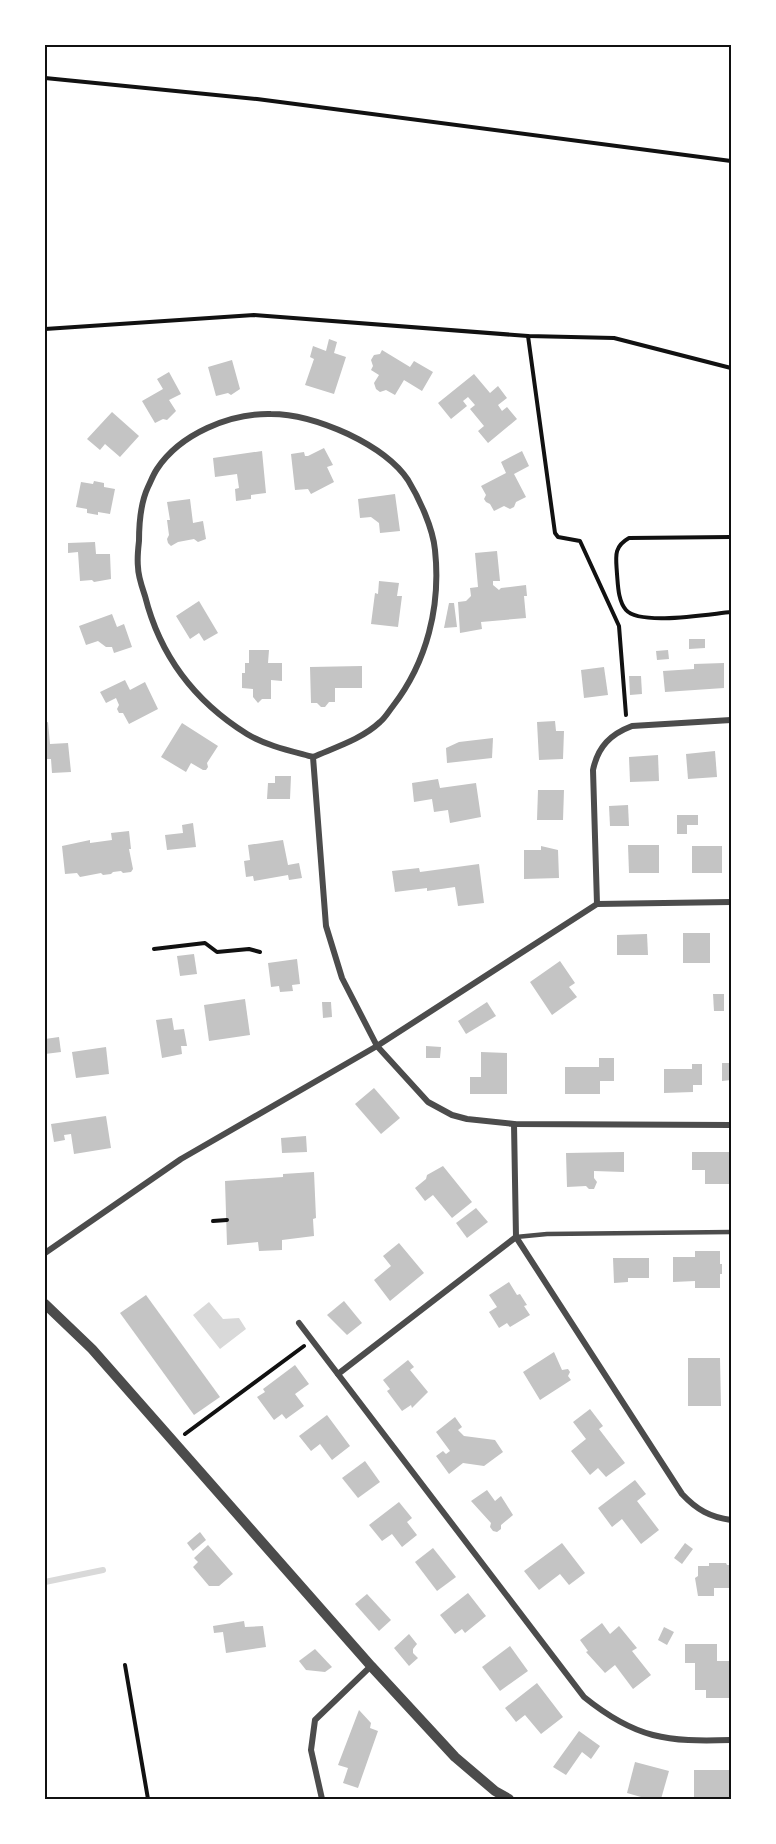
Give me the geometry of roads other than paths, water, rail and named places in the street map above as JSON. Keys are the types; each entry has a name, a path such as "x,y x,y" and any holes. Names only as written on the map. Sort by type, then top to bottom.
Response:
{"street":[{"path":"271,414 324,424 363,441 384,455 407,479 424,512 435,549 435,607 431,629 419,667 404,692 381,722 350,741 313,757 279,748 248,735 211,709 177,669 162,646 152,622 138,569 139,520 145,495 157,469 189,438 220,423 246,416 271,414"},
{"path":"597,904 592,770 598,752 607,740 632,726 731,720"},
{"path":"313,757 326,926 342,978 377,1046 428,1102 438,1109 467,1119 514,1124 731,1125"},
{"path":"45,1253 181,1160 377,1046 597,904 731,902"},
{"path":"514,1124 516,1237 682,1494 694,1507 710,1516 731,1520"},
{"path":"338,1374 516,1237"},
{"path":"45,1304 92,1349 371,1666 455,1757 495,1791 509,1799"},
{"path":"299,1323 584,1697 604,1713 657,1737 688,1742 731,1740"},
{"path":"322,1799 310,1750 315,1720 371,1666"}],"lane":[{"path":"516,1237 547,1234 731,1232"}],"waterway":[{"path":"45,1582 103,1570"}]}
